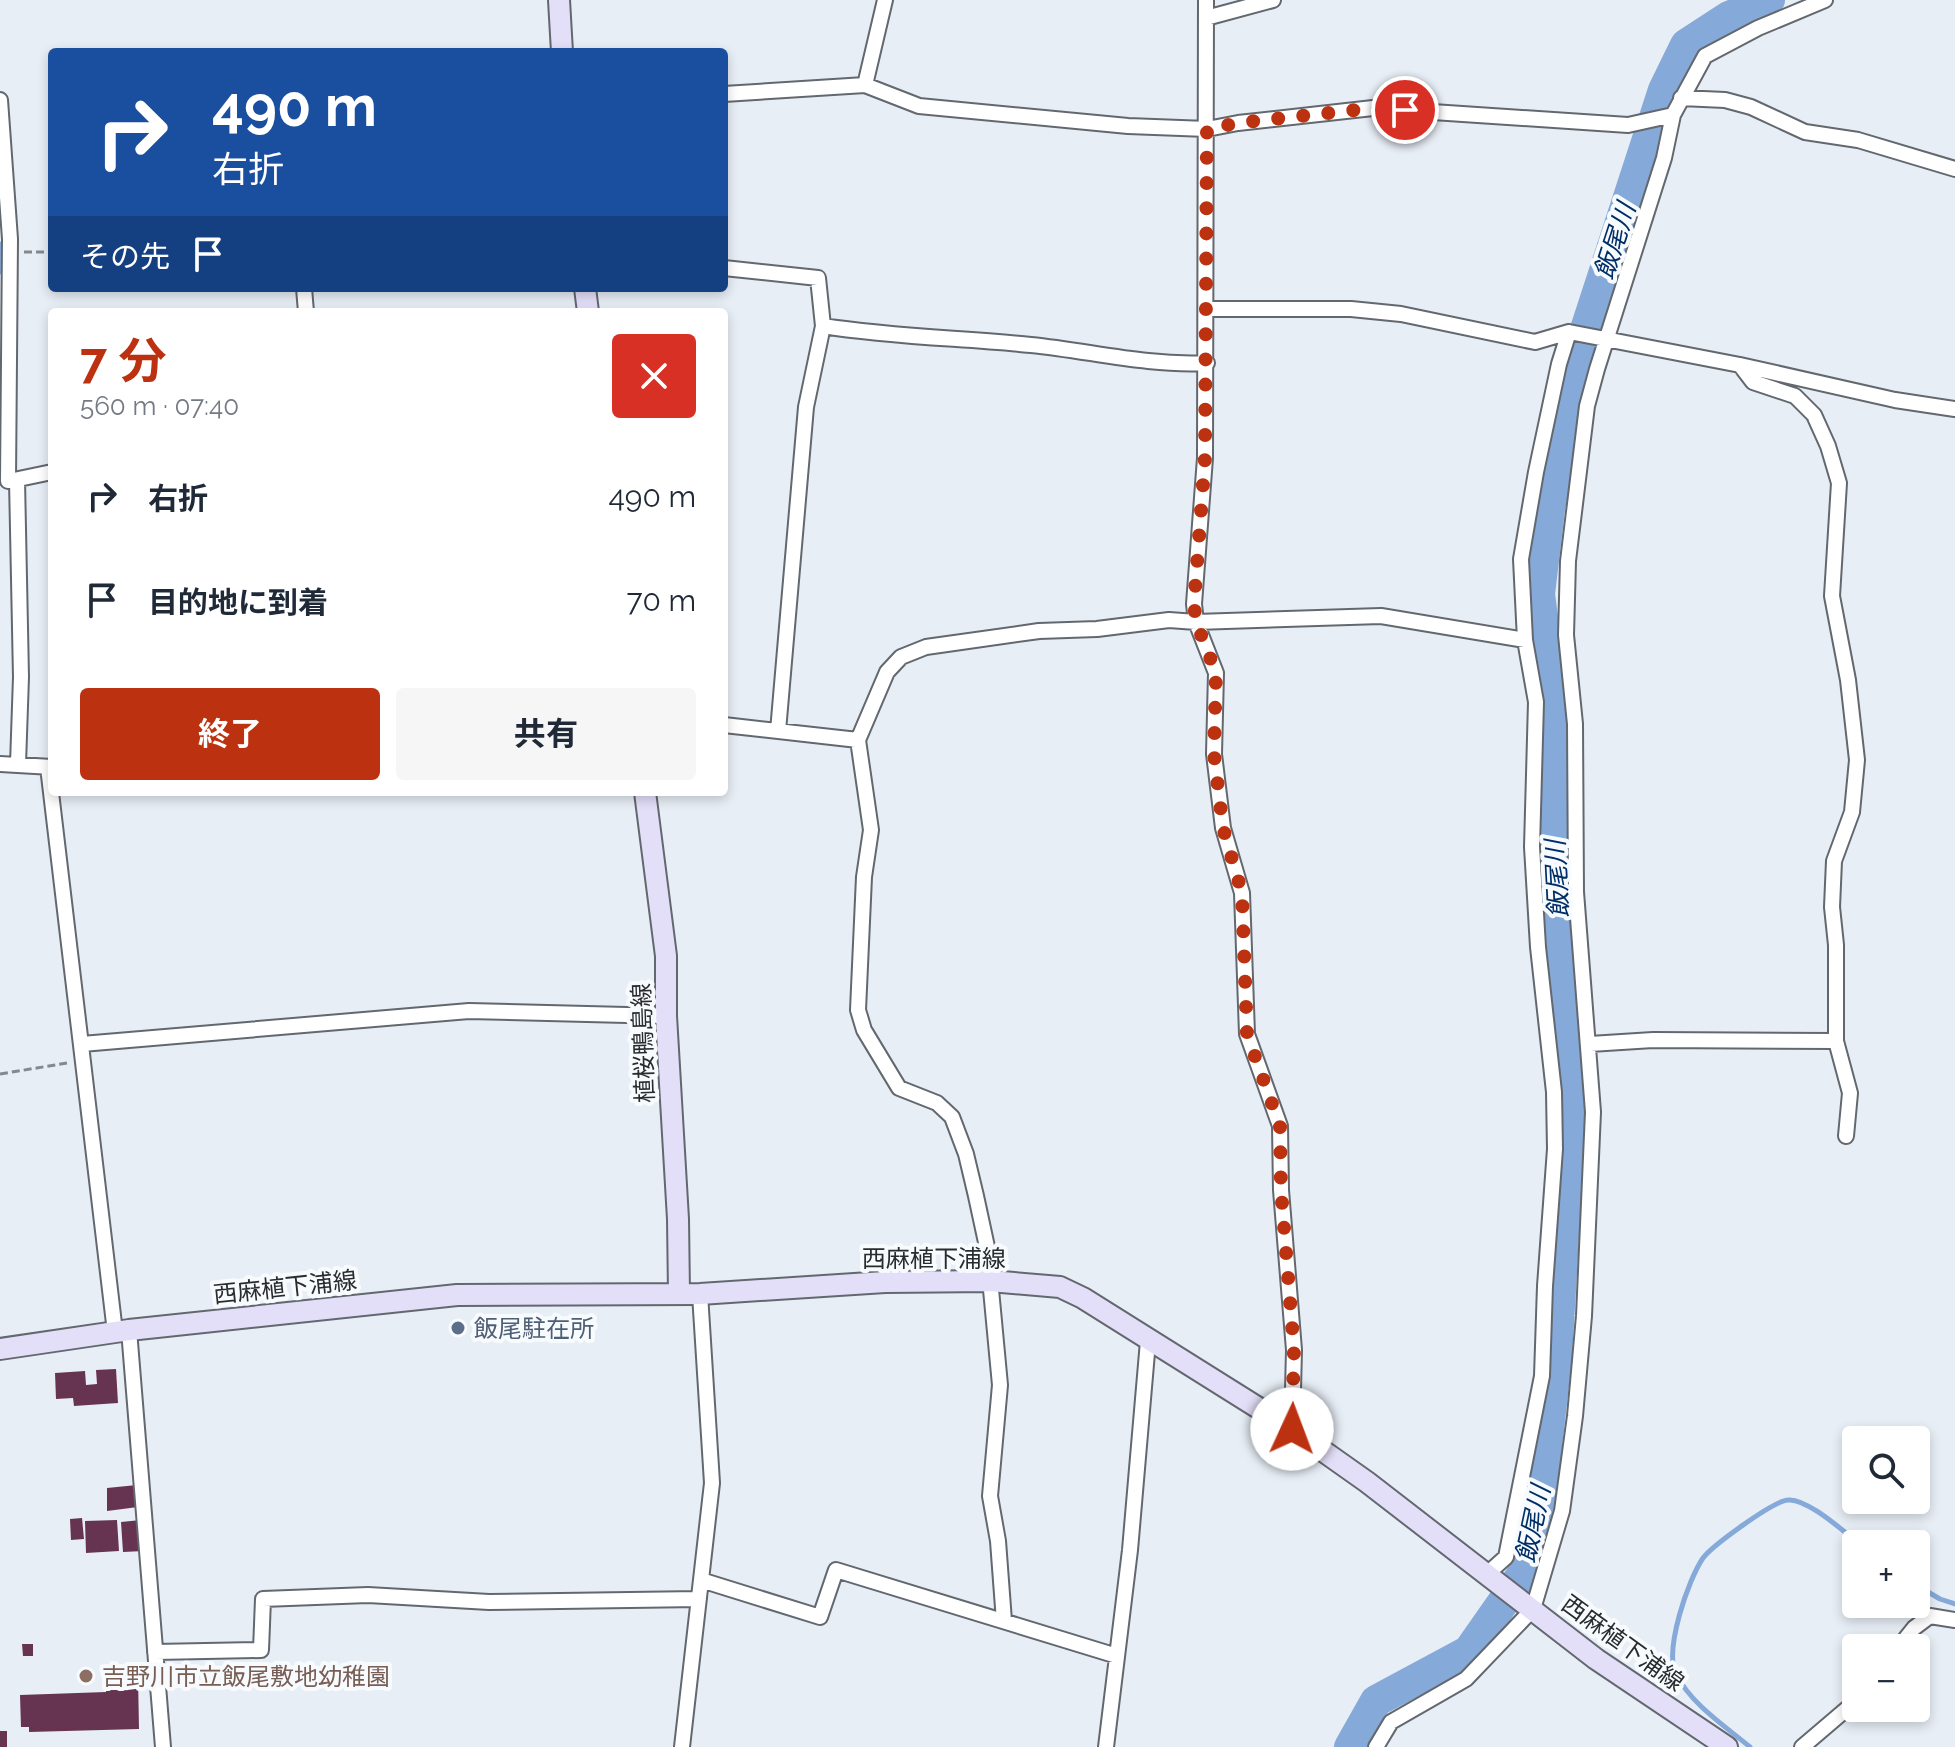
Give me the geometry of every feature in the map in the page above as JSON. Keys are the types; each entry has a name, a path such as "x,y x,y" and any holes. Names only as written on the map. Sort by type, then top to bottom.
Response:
{"main road":[{"path":"559,0 562,48"},
{"name":"植桜鴨島線","path":"646,796 666,956 679,1294"},
{"name":"西麻植下浦線","path":"0,1349 122,1331 457,1295 700,1294 885,1282 990,1281 1060,1287 1083,1298 1292,1429 1596,1659 1727,1747"}],"street":[{"path":"865,85 885,0"},
{"path":"1206,0 1207,363 1205,458 1194,604 1196,622 1216,673 1214,754 1223,828 1242,893 1247,1034 1280,1126 1281,1190 1294,1350 1292,1429"},
{"path":"1206,18 1273,0"},
{"path":"1376,1747 1391,1722 1466,1679 1528,1606 1562,1511 1584,1316 1593,1112 1576,892 1575,724 1566,635 1568,561 1587,406 1605,339 1656,184 1673,115 1705,56 1758,28 1825,0"},
{"path":"728,94 865,85 919,106 1128,126 1207,129 1373,108 1628,125 1673,115"},
{"path":"1681,98 1725,100 1751,107 1805,132 1858,140 1955,169"},
{"path":"0,100 10,252 9,481 21,677 18,764"},
{"path":"728,268 818,278 823,326 806,407 778,731"},
{"path":"1207,309 1351,309 1401,314 1535,342 1569,332 1740,365 1895,400 1955,409"},
{"path":"823,326 858,332 1033,345 1170,365 1207,363"},
{"path":"1490,1577 1506,1557 1542,1376 1555,1149 1554,1092 1538,947 1532,847 1536,702 1525,640 1521,559 1539,457 1569,332"},
{"path":"1740,365 1753,382 1795,396 1814,415 1828,446 1839,483 1832,596 1848,680 1857,760 1852,812 1834,861 1832,907 1836,945 1836,1041 1850,1093 1846,1136"},
{"path":"9,481 48,473"},
{"path":"1004,1621 998,1541 990,1496 1000,1385 987,1247 966,1154 952,1117 937,1103 899,1088 864,1030 858,1010 864,877 871,830 858,740 887,672 901,657 926,647 1039,631 1097,629 1169,620 1196,622 1381,616 1525,640"},
{"path":"728,725 858,740"},
{"path":"0,764 48,767"},
{"path":"53,796 84,1060 122,1331 163,1747"},
{"path":"82,1044 469,1011 666,1016"},
{"path":"1590,1044 1653,1040 1836,1041"},
{"path":"682,1747 712,1483 700,1294"},
{"path":"1106,1747 1130,1550 1148,1341"},
{"path":"701,1580 820,1617 836,1570 1117,1656"},
{"path":"155,1652 261,1650 263,1599 368,1595 489,1602 699,1599"},
{"path":"1909,1634 1930,1616 1955,1620"},
{"path":"1802,1747 1842,1713"}],"path":[{"path":"10,252 48,252"},
{"path":"0,1074 84,1060"}],"building":[{"path":"116,1369 118,1403 74,1406 73,1398 56,1399 55,1373 85,1371 86,1385 97,1384 96,1370"},
{"path":"137,1485 138,1507 107,1511 107,1488"},
{"path":"82,1518 84,1539 71,1540 70,1519"},
{"path":"117,1520 119,1551 86,1553 85,1521"},
{"path":"141,1520 144,1551 123,1552 121,1522"},
{"path":"22,1644 33,1644 33,1656 23,1656"},
{"path":"138,1676 139,1729 29,1732 29,1727 21,1727 20,1695 106,1692 106,1677"},
{"path":"0,1731 7,1731 7,1747 0,1747"}],"waterway":[{"name":"飯尾川","path":"1350,1747 1376,1701 1469,1651 1525,1571 1539,1509 1556,1358 1571,1101 1554,834 1551,687 1539,594 1549,509 1577,357 1664,90 1686,45 1729,17 1769,0"},
{"path":"0,244 0,272"},
{"path":"1750,1747 1699,1705 1676,1674 1673,1663 1675,1633 1697,1568 1703,1558 1730,1535 1780,1502 1788,1500 1805,1504 1842,1530"},
{"path":"1930,1593 1955,1604"}],"place":[{"name":"飯尾駐在所","path":"458,1328"},
{"name":"吉野川市立飯尾敷地幼稚園","path":"86,1676"}],"route":[{"path":"1292,1429 1294,1350 1281,1190 1280,1126 1247,1034 1242,893 1223,828 1214,754 1216,673 1196,622 1194,604 1205,458 1207,129 1373,108 1405,110"}]}
